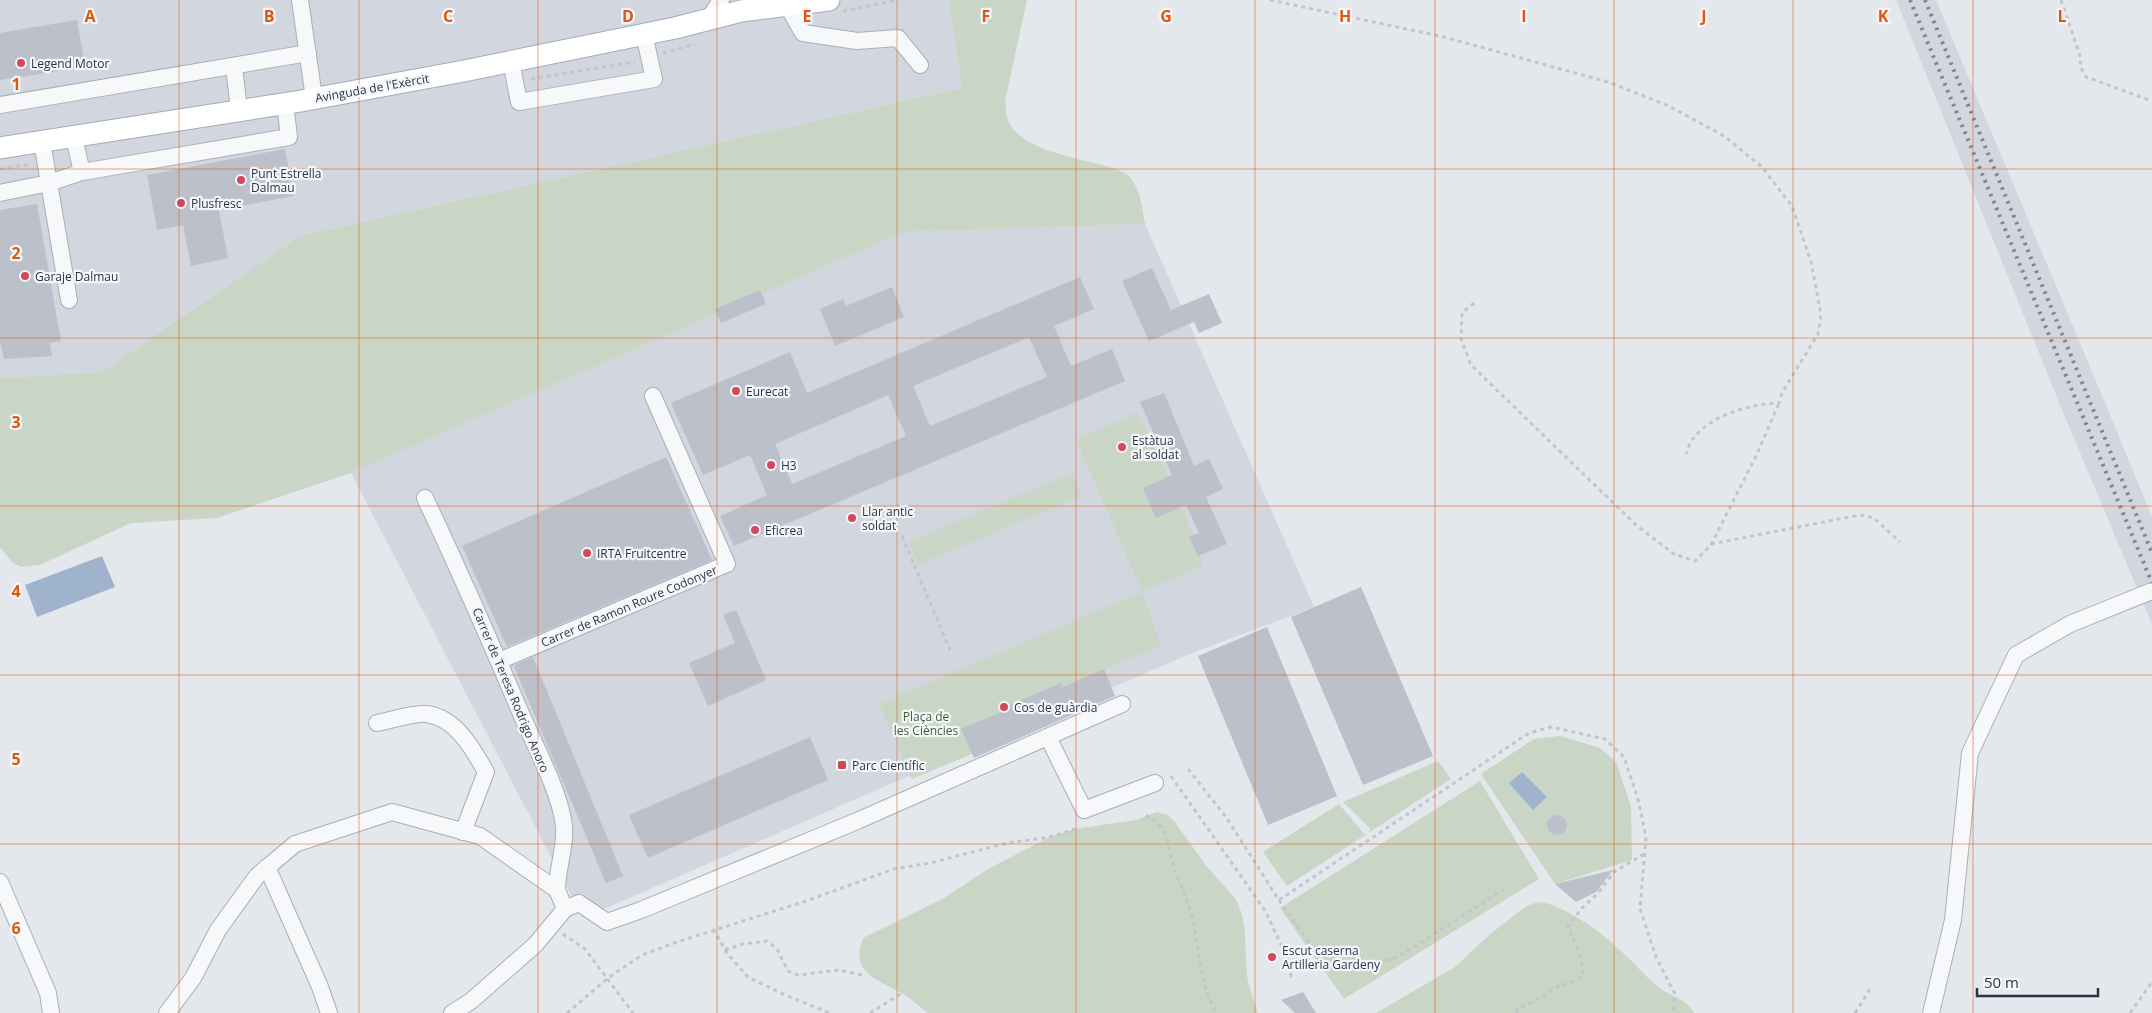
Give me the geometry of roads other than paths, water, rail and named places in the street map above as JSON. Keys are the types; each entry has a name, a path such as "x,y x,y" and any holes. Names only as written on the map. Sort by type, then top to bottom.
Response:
{"main road":[{"name":"Avinguda de l'Exèrcit","path":"741,11 763,0"},
{"name":"Avinguda de l'Exèrcit","path":"0,148 74,138 314,98 511,62 708,20 741,11 829,0"}],"street":[{"path":"300,0 314,98"},
{"path":"708,20 720,0"},
{"path":"787,5 803,33 857,41 898,38 920,65"},
{"path":"511,62 519,102 654,79 644,34"},
{"path":"0,105 308,53"},
{"path":"234,66 239,111"},
{"path":"0,193 49,183 82,172 289,138 285,103"},
{"path":"74,138 82,172"},
{"path":"42,142 69,300"},
{"name":"Carrer de Ramon Roure Codonyer","path":"499,661 727,564 652,396"},
{"name":"Carrer de Teresa Rodrigo Anoro","path":"425,498 499,661 548,775 560,810 564,826 564,843 557,878 557,890"},
{"path":"1931,1013 1953,920 1970,754 2016,655 2070,624 2152,591"},
{"path":"167,1013 193,978 218,930 257,876 267,867 296,844 392,812 480,836 557,890 572,906 607,922 857,821 1122,704"},
{"path":"377,723 426,713 447,721 471,745 486,772 463,832"},
{"path":"1048,737 1084,810 1155,783"},
{"path":"267,867 316,978 329,1013"},
{"path":"0,882 48,993 51,1013"},
{"path":"452,1013 471,1001 535,945 550,926 572,906"}],"water":[{"path":"102,556 115,587 37,617 25,585"},
{"path":"1522,772 1547,797 1533,810 1509,783"}],"railway":[{"path":"1910,0 2152,583"},
{"path":"1925,0 2152,553"}],"place":[{"name":"Legend Motor","path":"21,63"},
{"name":"Punt Estrella Dalmau","path":"241,180"},
{"name":"Plusfresc","path":"181,203"},
{"name":"Garaje Dalmau","path":"25,276"},
{"name":"Eurecat","path":"736,391"},
{"name":"Estàtua al soldat","path":"1122,447"},
{"name":"H3","path":"771,465"},
{"name":"Llar antic soldat","path":"852,518"},
{"name":"Eficrea","path":"755,530"},
{"name":"IRTA Fruitcentre","path":"587,553"},
{"name":"Cos de guàrdia","path":"1004,707"},
{"name":"Parc Científic","path":"842,765"},
{"name":"Escut caserna Artilleria Gardeny","path":"1272,957"}],"park label":[{"name":"Plaça de les Ciències","path":"926,723"}]}
